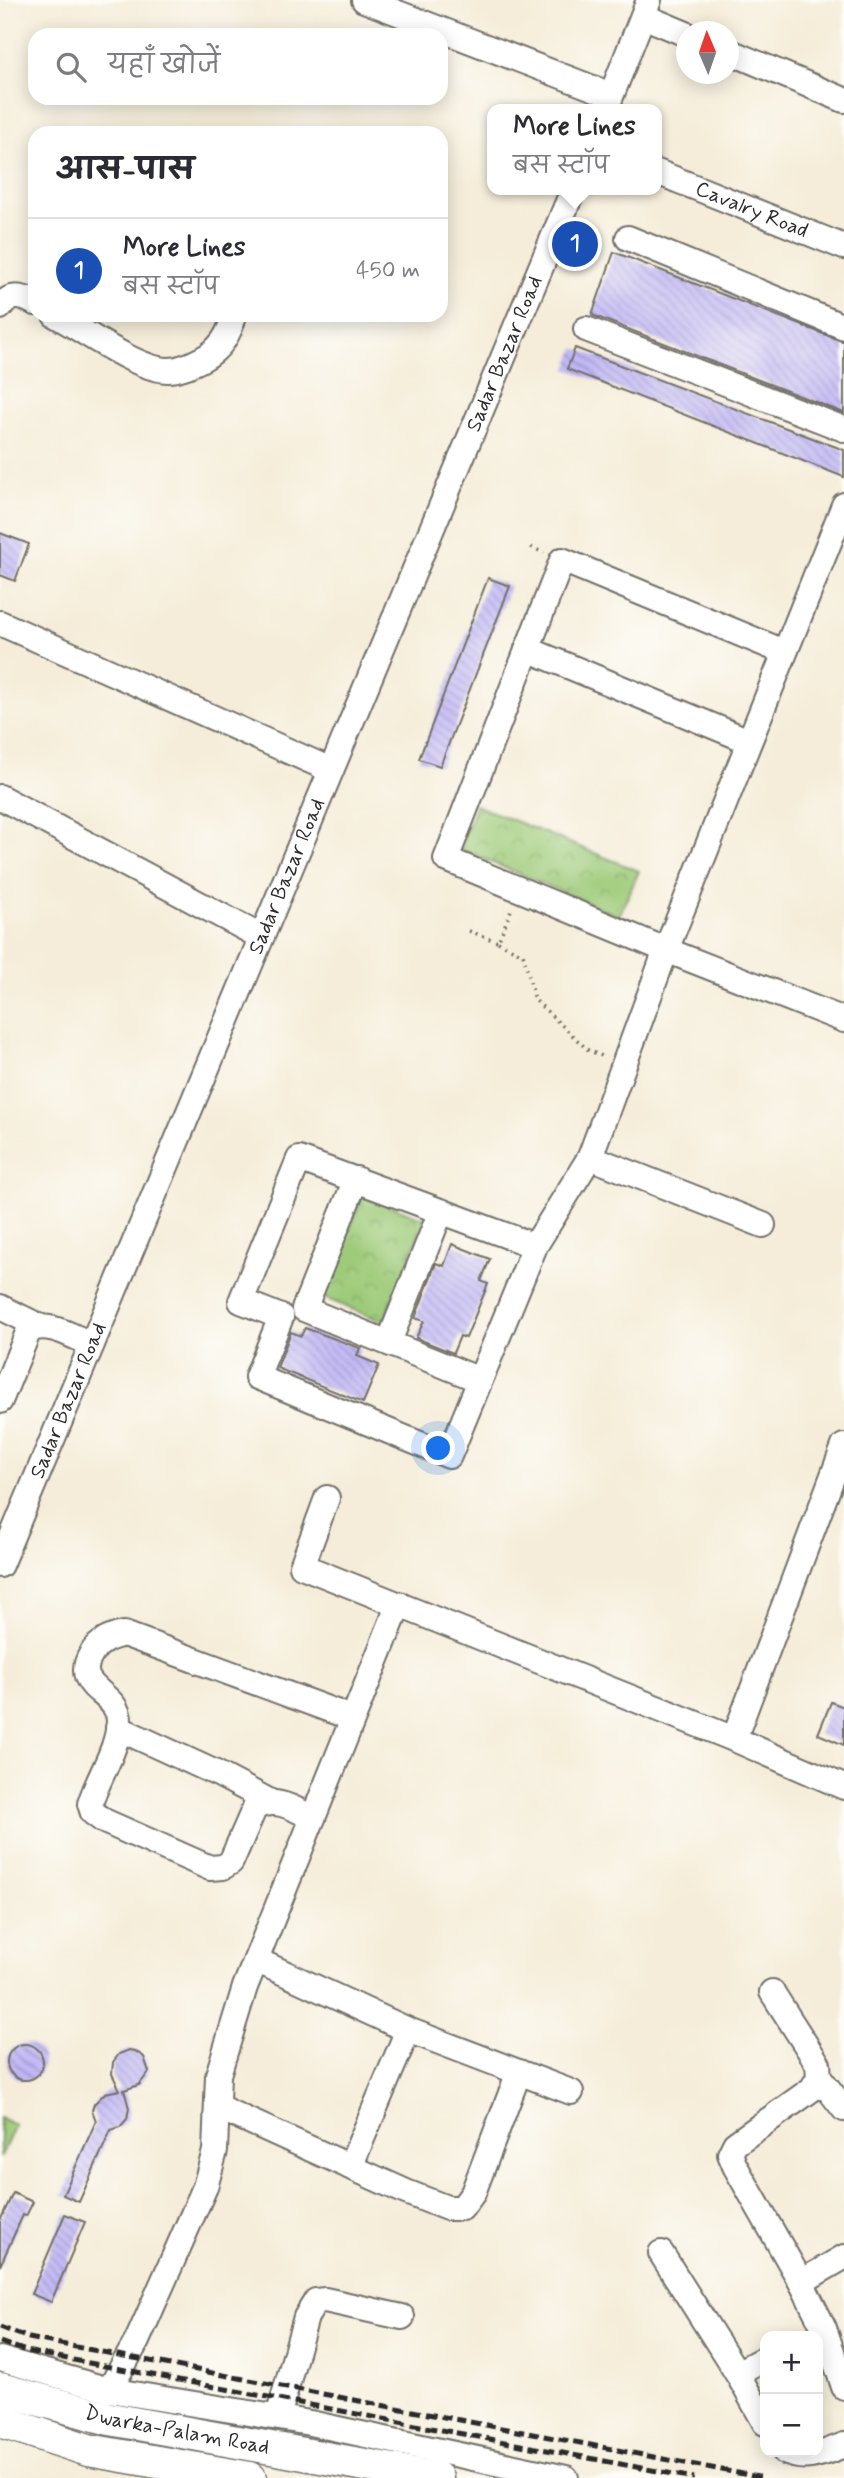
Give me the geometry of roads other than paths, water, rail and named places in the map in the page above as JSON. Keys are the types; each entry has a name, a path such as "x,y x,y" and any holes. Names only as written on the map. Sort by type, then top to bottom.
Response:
{"main road":[{"name":"Dwarka-Palam Road","path":"0,2389 110,2419 437,2478"},
{"path":"0,2421 88,2450 250,2478"}],"street":[{"path":"364,0 431,28"},
{"path":"448,35 608,102 646,8 676,27"},
{"path":"739,55 844,100"},
{"name":"Cavalry Road","path":"662,174 844,247"},
{"name":"Sadar Bazar Road","path":"0,1565 571,195"},
{"path":"628,238 844,327"},
{"path":"0,307 12,297 28,300"},
{"path":"67,322 146,366 168,370 190,366 212,354 222,343 233,322"},
{"path":"586,329 844,429"},
{"path":"281,1317 257,1377 449,1455 535,1246 590,1157 666,950 844,505"},
{"path":"784,652 562,560 446,859 844,1020"},
{"path":"0,623 331,770"},
{"path":"527,649 749,741"},
{"path":"0,797 261,937"},
{"path":"590,1157 763,1225"},
{"path":"480,1380 304,1309 281,1317 241,1301 299,1158 535,1246"},
{"path":"304,1309 356,1179"},
{"path":"389,1342 441,1211"},
{"path":"0,1307 39,1326 92,1345"},
{"path":"0,1401 24,1337 29,1330 39,1326"},
{"path":"734,1739 844,1446"},
{"path":"327,1498 302,1566 734,1739 844,1787"},
{"path":"109,2390 137,2341 205,2188 215,2151 218,2075 245,1987 399,1604"},
{"path":"269,1801 256,1807 247,1820 231,1862 223,1867 210,1868 104,1821 93,1813 90,1804 116,1741 118,1728 117,1708 88,1680 86,1669 91,1654 100,1643 124,1634 352,1718"},
{"path":"118,1728 218,1774 269,1801 283,1804 313,1818"},
{"path":"256,1960 408,2030 571,2092"},
{"path":"772,1992 818,2064 819,2077 812,2090 735,2144 730,2154 801,2281 815,2331"},
{"path":"350,2167 408,2030"},
{"path":"218,2107 447,2208 462,2208 473,2193 519,2073"},
{"path":"819,2077 844,2109"},
{"path":"661,2253 760,2414"},
{"path":"801,2281 844,2257"},
{"path":"278,2417 306,2317 316,2301 325,2300 402,2317"},
{"path":"823,2347 844,2387"},
{"path":"0,2359 109,2390 278,2417 566,2478"},
{"path":"737,2373 760,2361"},
{"path":"823,2453 844,2445"}],"railway":[{"path":"0,2327 29,2338 764,2478"},
{"path":"0,2342 26,2351 694,2478"}],"place":[{"name":"More Lines","path":"575,244"}]}
